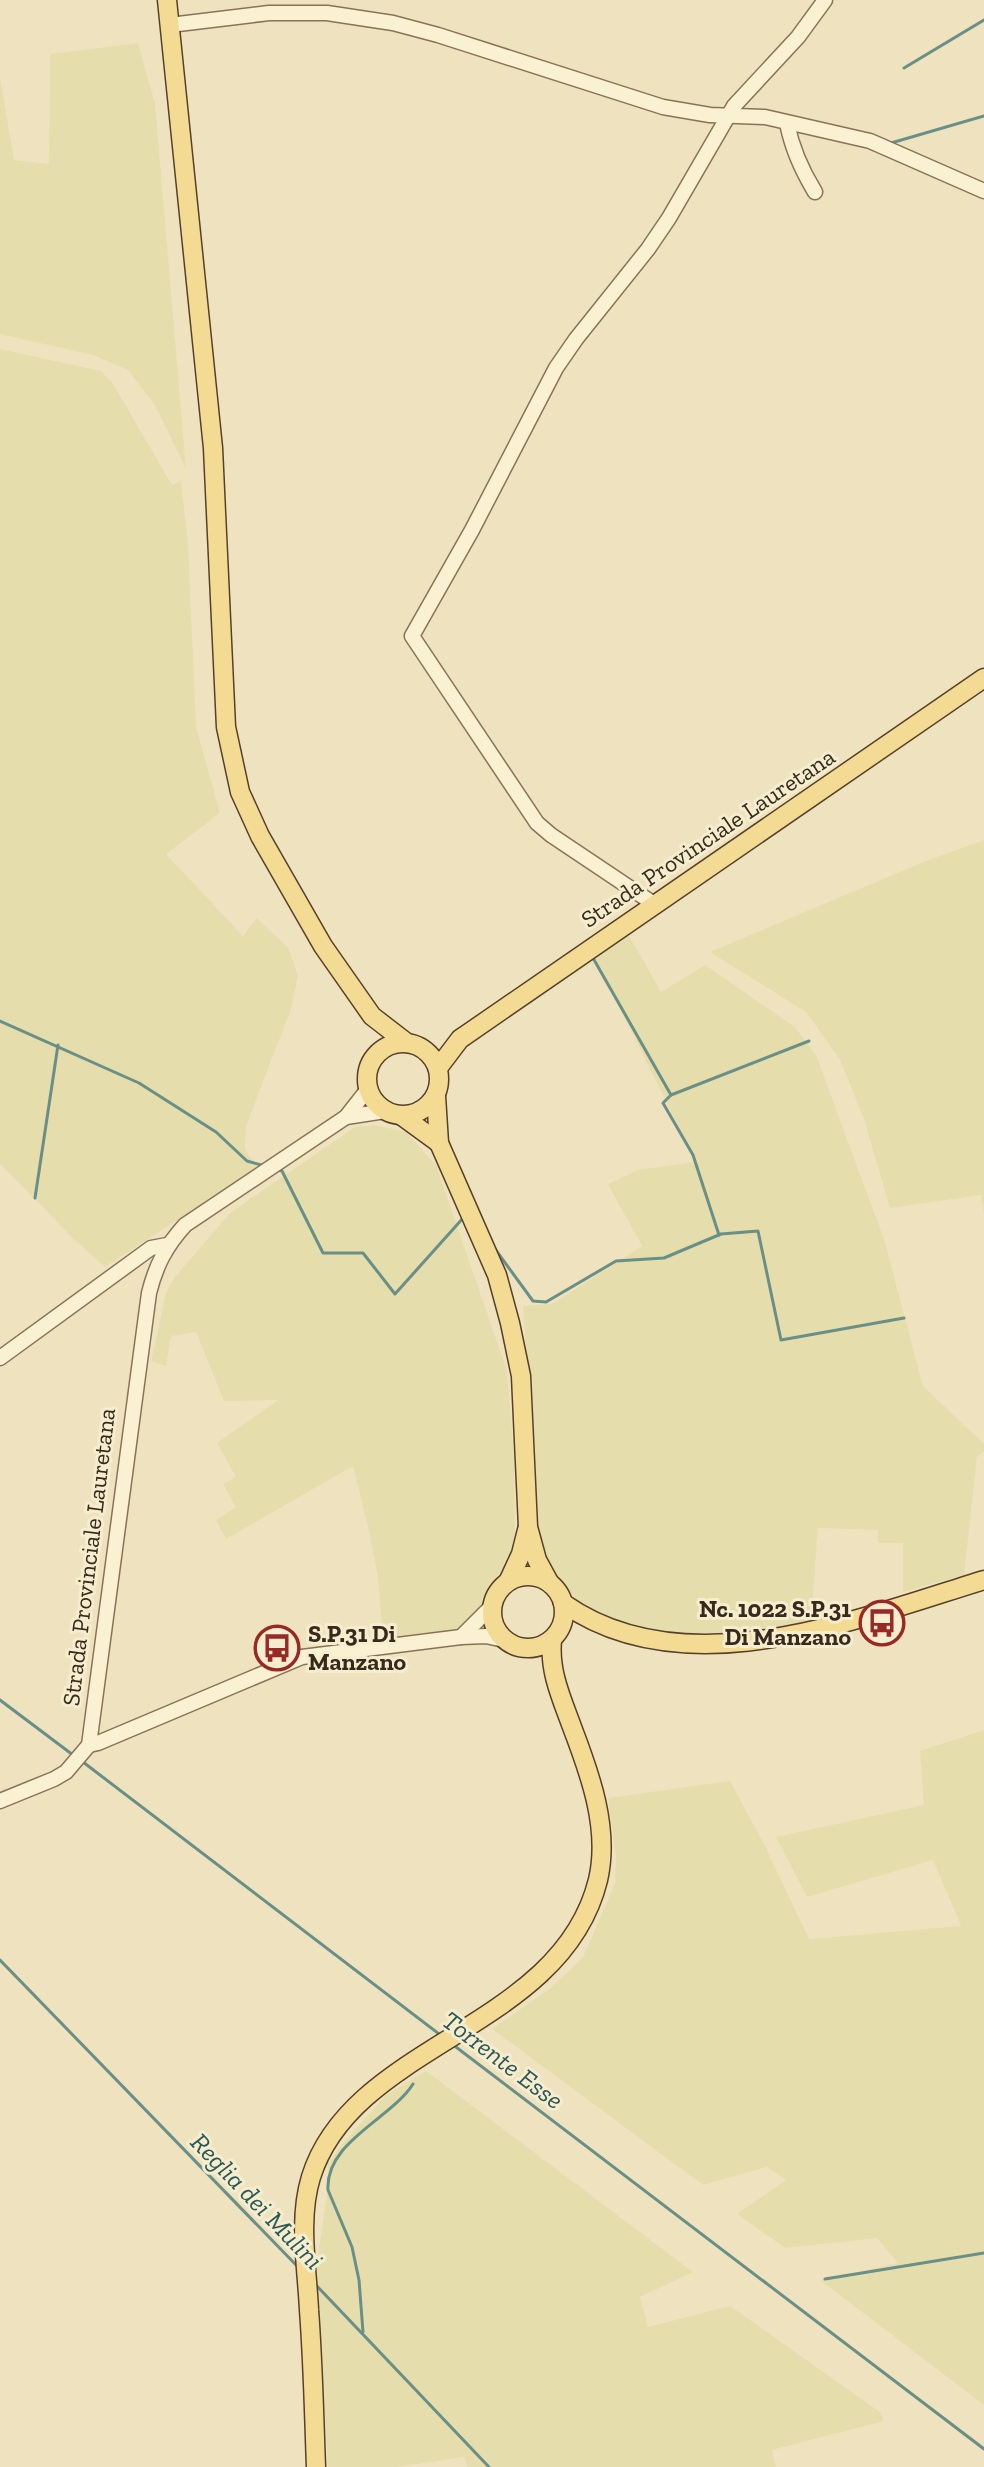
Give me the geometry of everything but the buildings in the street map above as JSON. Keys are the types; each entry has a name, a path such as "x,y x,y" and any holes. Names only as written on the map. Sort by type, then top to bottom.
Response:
{"main road":[{"path":"167,0 213,448 220,631 229,740 240,792 260,836 323,946 372,1016 433,1058 438,1068 439,1143 497,1275 510,1323 521,1376 528,1527 537,1560 563,1603 564,1616 555,1636 550,1660 596,1799 602,1838 598,1878 585,1918 558,1956 502,2006 396,2074 357,2105 327,2140 310,2179 304,2225 316,2467"},
{"name":"Strada Provinciale Lauretana","path":"438,1068 460,1039 984,678"},
{"path":"372,1016 378,1052"},
{"name":"Strada Provinciale Lauretana","path":"368,1089 367,1074 371,1062 378,1052 392,1044 414,1045 460,1039"},
{"path":"368,1089 372,1098 439,1143"},
{"name":"Strada Provinciale Lauretana","path":"394,1113 421,1111 436,1096"},
{"path":"528,1527 521,1554 509,1580 495,1594 491,1607 492,1622 504,1640 524,1649 556,1684"},
{"path":"509,1580 533,1575 549,1582"},
{"path":"524,1649 540,1647 555,1636 583,1629 697,1644 763,1641 885,1610 984,1580"},
{"path":"563,1603 590,1620 618,1632"}],"street":[{"path":"654,904 537,823 412,636 472,530 556,368 669,218 727,115 798,37 825,0"},
{"path":"170,25 269,13 327,13 380,21 438,35 663,107 765,117 870,141 984,191"},
{"path":"787,123 799,165 815,192"},
{"name":"Strada Provinciale Lauretana","path":"87,1747 137,1373 155,1268 167,1245 185,1225 346,1117 368,1089"},
{"name":"Strada Provinciale Lauretana","path":"346,1117 394,1113"},
{"name":"Strada Provinciale Lauretana","path":"0,1358 133,1260 151,1248 167,1245"},
{"path":"133,1260 155,1268"},
{"path":"461,1637 491,1607"},
{"path":"0,1801 66,1772 87,1747 302,1657 461,1637 486,1636 504,1640"}],"shaded area":[{"path":"138,43 155,104 186,469 155,405 128,370 93,355 0,334 0,77 14,160 49,164 50,54"},
{"path":"0,349 101,371 112,382 172,485 181,481 188,543 196,727 220,813 166,854 243,936 257,918 289,949 298,976 291,1009 246,1126 245,1149 257,1168 105,1267 0,1164"},
{"path":"984,840 984,1214 981,1195 890,1208 864,1119 840,1060 806,1012 710,952 926,861"},
{"path":"628,934 661,992 705,965 795,1027 816,1055 884,1239 923,1386 984,1444 984,1452 977,1456 964,1575 903,1592 903,1543 878,1543 878,1530 818,1528 811,1621 767,1632 716,1639 598,1617 582,1606 543,1560 523,1306 552,1304 642,1246 608,1184 638,1170 696,1162 594,956"},
{"path":"375,1125 406,1132 436,1165 507,1371 514,1455 515,1546 509,1563 494,1581 475,1618 459,1628 430,1637 383,1641 378,1577 353,1466 226,1539 216,1520 236,1507 223,1484 236,1477 217,1443 278,1400 224,1401 196,1332 171,1336 166,1366 151,1361 166,1293 175,1277 230,1213 355,1127"},
{"path":"984,1730 984,2405 820,2280 898,2263 877,2238 785,2248 737,2214 786,2180 767,2167 703,2185 492,2029 552,1987 583,1957 615,1883 616,1857 608,1798 730,1781 809,1939 961,1926 933,1860 807,1897 776,1837 924,1805 920,1751"},
{"path":"426,2071 693,2272 640,2297 648,2327 730,2306 880,2412 884,2421 772,2450 776,2467 467,2467 464,2457 396,2467 328,2467 316,2270 329,2181 328,2164 386,2095"}],"waterway":[{"path":"904,68 984,20"},
{"path":"891,143 984,116"},
{"path":"593,958 671,1095"},
{"path":"0,1021 139,1083 216,1132 247,1161 265,1166"},
{"path":"719,1235 693,1155 663,1103 671,1095 809,1041"},
{"path":"35,1198 58,1045"},
{"path":"276,1169 282,1171 323,1253 363,1253 395,1294 464,1217"},
{"path":"495,1249 533,1301 546,1302 616,1261 664,1258 721,1234 758,1231 781,1340 904,1318"},
{"name":"Torrente Esse","path":"0,1700 73,1755"},
{"name":"Torrente Esse","path":"83,1762 443,2037"},
{"name":"Reglia dei Mulini","path":"0,1960 298,2267"},
{"name":"Torrente Esse","path":"452,2044 984,2449"},
{"path":"363,2332 359,2280 352,2247 328,2190 330,2173 348,2145 403,2097 413,2084"},
{"path":"825,2279 984,2253"},
{"name":"Reglia dei Mulini","path":"315,2284 489,2467"}],"place":[{"name":"Nc. 1022 S.P.31 Di Manzano","path":"882,1623"},
{"name":"S.P.31 Di Manzano","path":"277,1648"}]}
